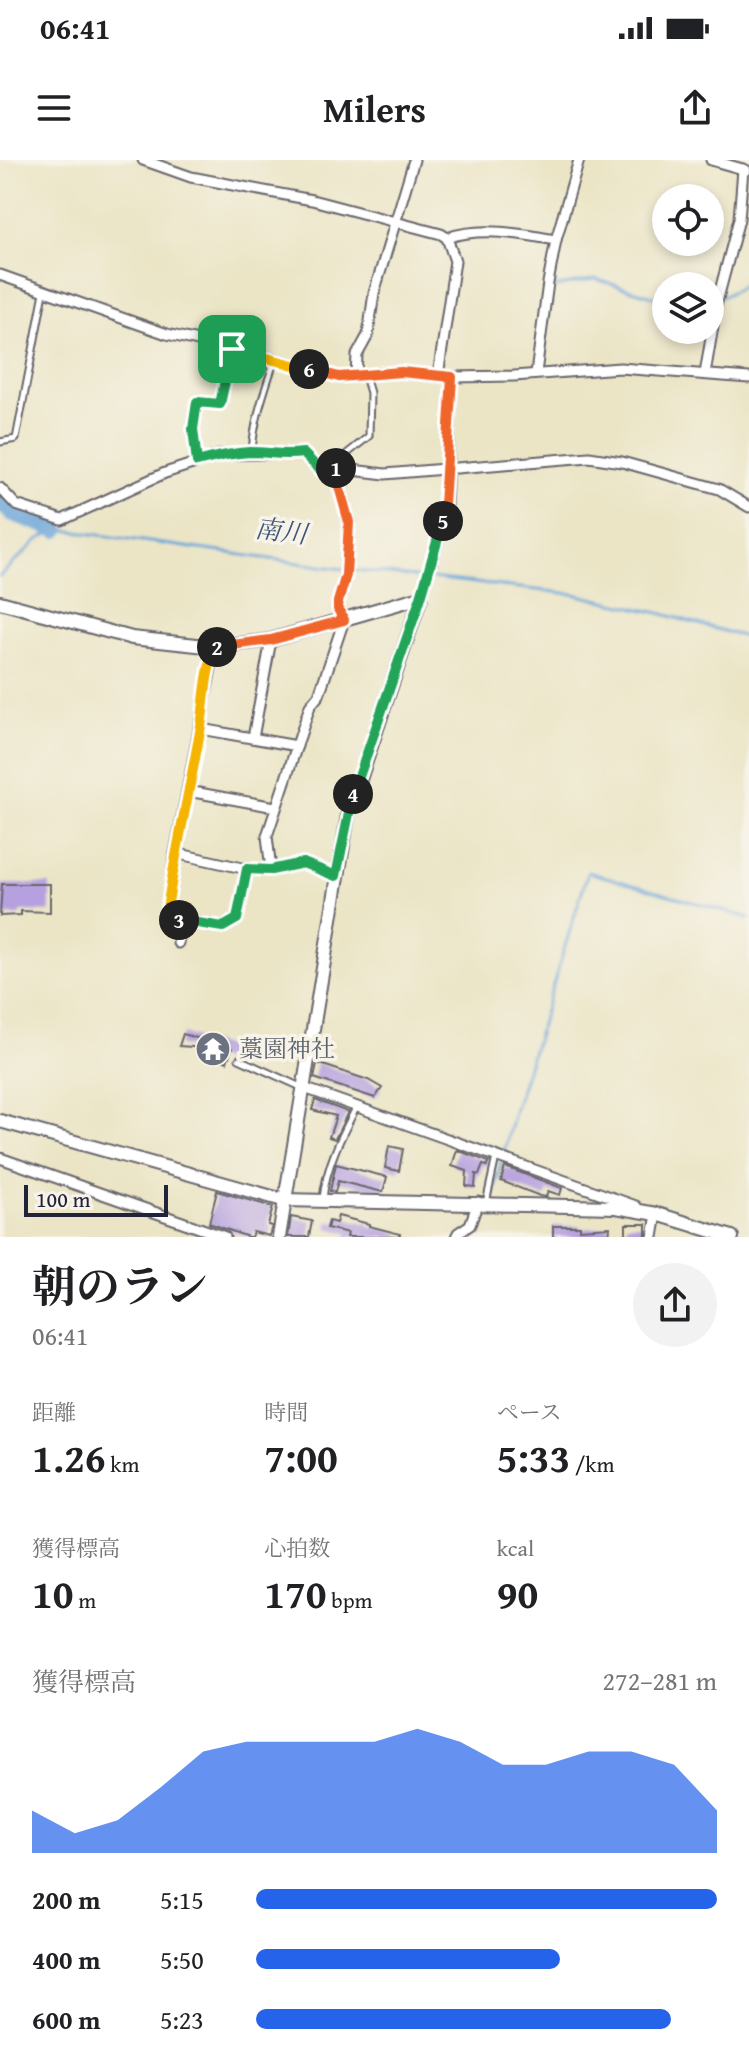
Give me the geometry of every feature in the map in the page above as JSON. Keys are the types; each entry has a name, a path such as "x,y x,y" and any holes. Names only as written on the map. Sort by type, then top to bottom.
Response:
{"main road":[{"path":"0,602 132,638 215,647 271,640 344,620 423,591"},
{"path":"279,1237 336,876 355,788 423,591"},
{"path":"0,1121 283,1200 616,1207 657,1214 732,1237"}],"street":[{"path":"143,160 191,177 312,200 447,238 488,233 523,234 556,240"},
{"path":"360,376 357,355 368,335 374,293 414,160"},
{"path":"536,373 556,240 579,160"},
{"path":"705,374 717,302 739,219 746,170 711,160"},
{"path":"438,376 455,261 447,238"},
{"path":"0,275 167,334 339,377 401,372 452,377 620,368 749,378"},
{"path":"423,591 446,505 452,377"},
{"path":"0,488 16,505 62,520 165,473 220,455 303,453 320,470 336,468 385,474 589,457 634,464 719,489 749,507"},
{"path":"271,870 267,836 275,807 310,706 319,695 344,620 338,602 346,575 349,522 336,468"},
{"path":"253,738 271,640"},
{"path":"215,647 175,853 166,916 223,927 237,919 247,869"},
{"path":"201,729 297,746"},
{"path":"188,791 275,807"},
{"path":"175,853 247,869 271,870 303,863 336,876"},
{"path":"178,943 182,920"},
{"path":"304,1088 657,1214 653,1237"},
{"path":"0,1158 225,1237"},
{"path":"456,1237 470,1225 482,1202"}],"lane":[{"path":"0,442 16,439 45,291"},
{"path":"197,462 193,429 197,402 220,404 232,349"},
{"path":"252,452 265,385 275,359"},
{"path":"336,468 343,457 369,433 370,393 360,376"},
{"path":"239,1059 304,1088"},
{"path":"323,1200 330,1165 357,1107"},
{"path":"482,1202 496,1157"}],"building":[{"path":"2,884 50,884 50,912 21,911 21,915 0,916"},
{"path":"183,1034 232,1048 227,1062 193,1047 179,1046"},
{"path":"317,1063 368,1080 382,1088 375,1098 314,1078"},
{"path":"315,1100 348,1112 335,1139 329,1137 336,1116 312,1110"},
{"path":"389,1146 403,1149 399,1171 385,1168"},
{"path":"457,1150 489,1162 487,1166 483,1165 479,1175 476,1174 475,1187 466,1186 467,1171 452,1166"},
{"path":"336,1164 387,1177 383,1192 338,1181 335,1192 330,1191"},
{"path":"505,1167 562,1188 560,1195 548,1191 546,1197 540,1196 501,1181"},
{"path":"217,1191 273,1207 268,1225 272,1226 269,1236 253,1232 248,1237 209,1223"},
{"path":"338,1216 400,1234 400,1237 347,1237 348,1233 327,1228 329,1221 336,1223"},
{"path":"291,1217 312,1221 309,1237 288,1237"},
{"path":"626,1224 646,1224 646,1237 626,1237"},
{"path":"553,1226 580,1226 580,1229 610,1227 609,1237 553,1237"}],"waterway":[{"path":"551,288 595,279 652,296"},
{"path":"724,296 749,282"},
{"name":"南川","path":"0,501 11,512 57,529"},
{"name":"南川","path":"0,576 38,540 57,529 423,578"},
{"name":"南川","path":"431,578 573,594 659,613 749,638"},
{"path":"492,1199 515,1108 588,872 749,918"},
{"path":"467,1237 489,1210"}],"place":[{"name":"藁園神社","path":"213,1049"}],"route":[{"path":"232,349 339,377 401,372 452,377 452,398 446,505 440,535 355,788 336,876 303,863 271,870 247,869 237,919 223,927 166,916 175,853 215,647 271,640 344,620 338,602 349,550 349,522 336,468 320,470 303,453 276,455 252,452 220,455 197,462 193,429 197,402 220,404 232,349"}]}
